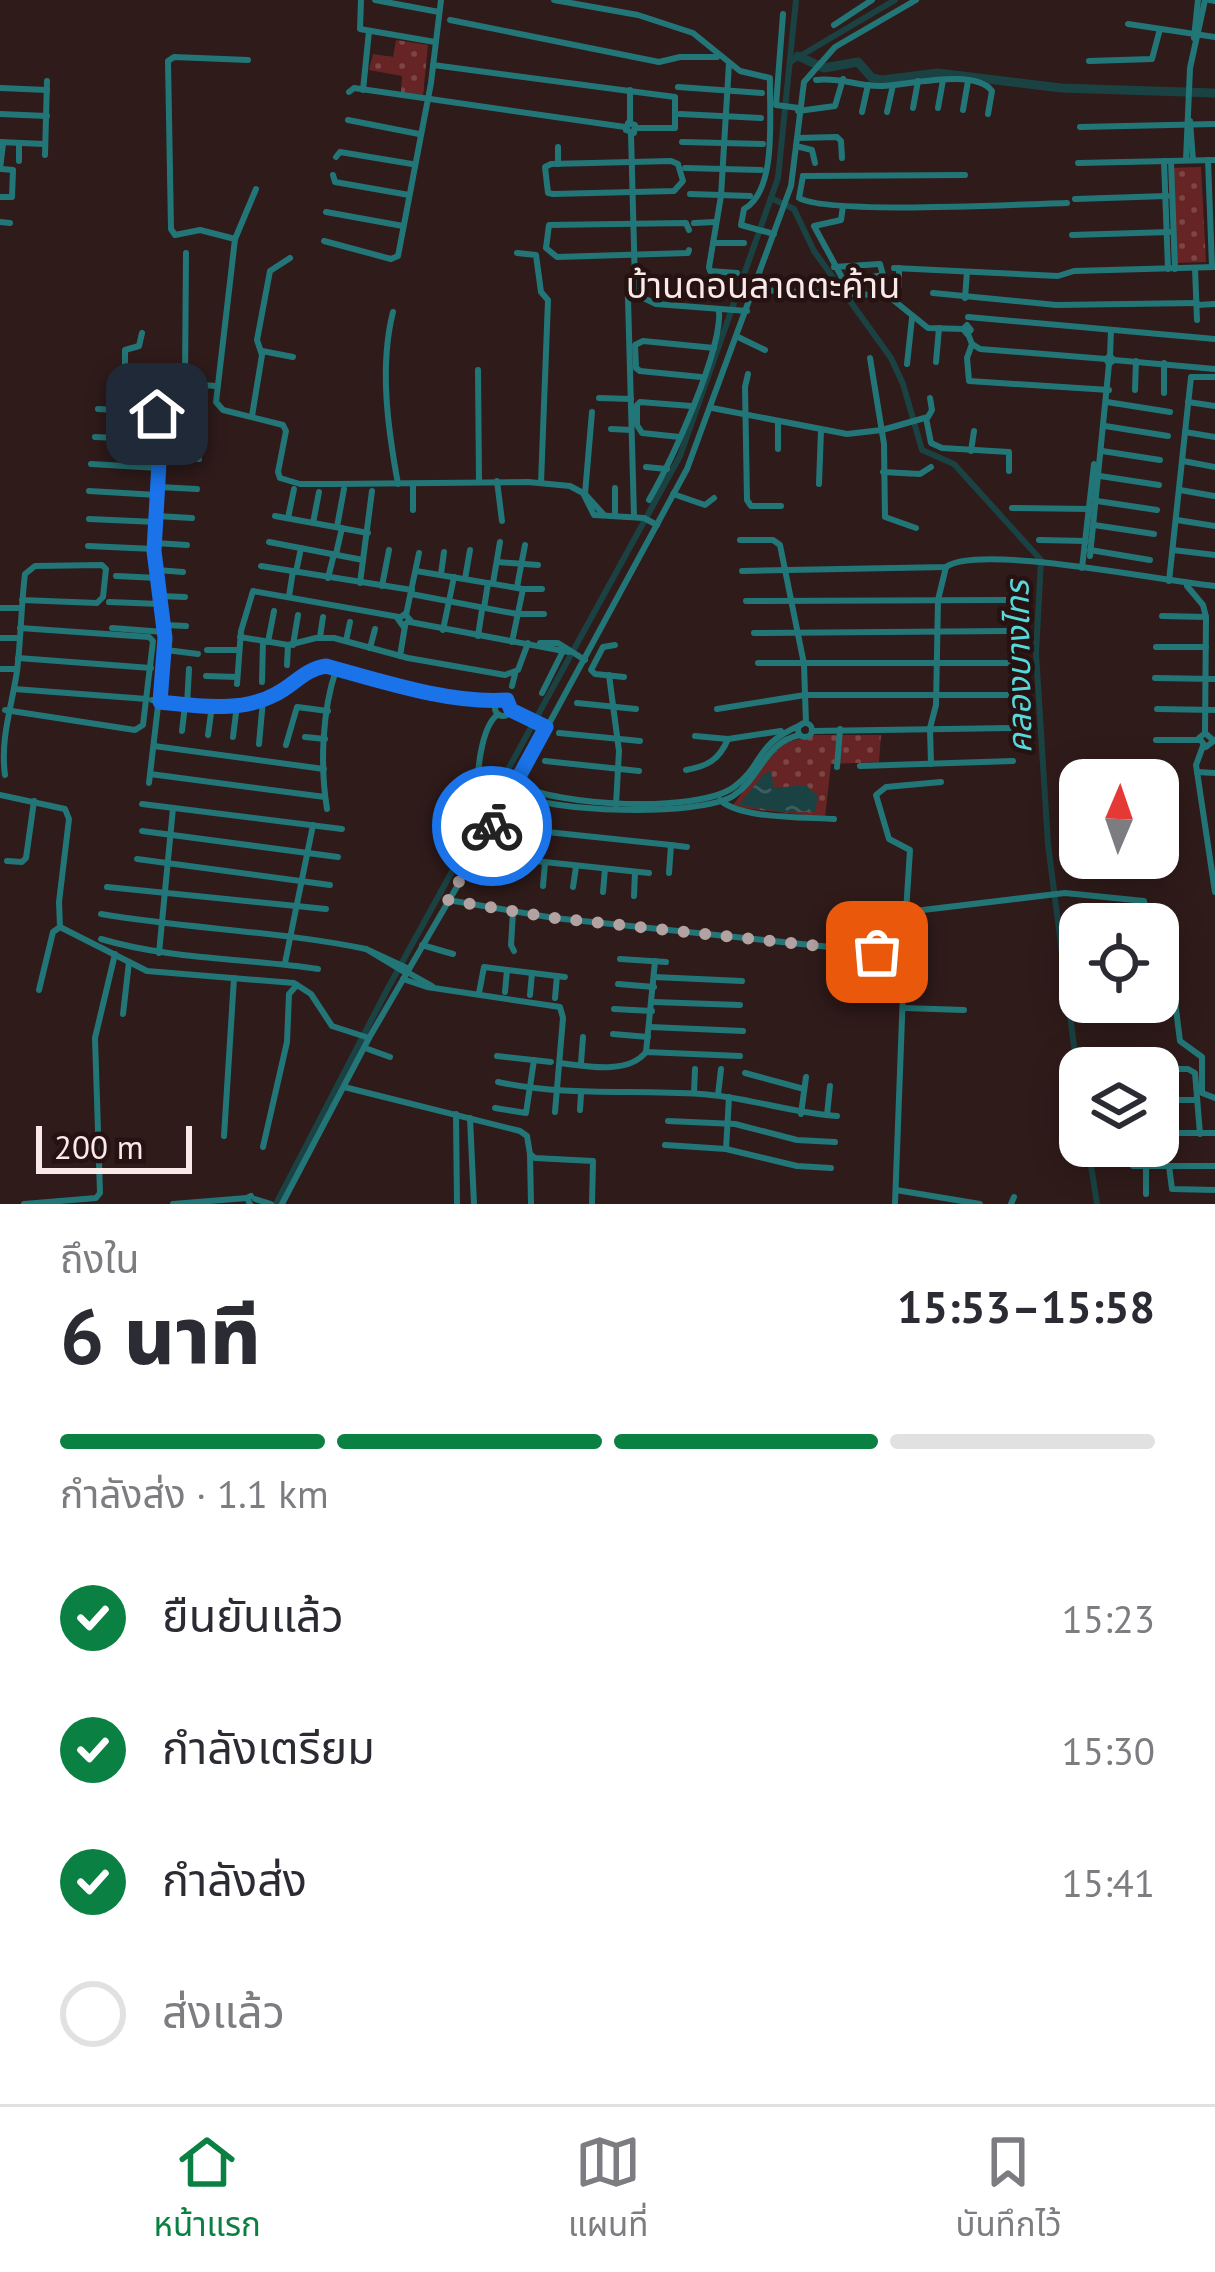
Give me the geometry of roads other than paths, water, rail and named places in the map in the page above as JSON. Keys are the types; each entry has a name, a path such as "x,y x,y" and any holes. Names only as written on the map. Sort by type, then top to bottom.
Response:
{"street":[{"path":"361,0 357,25 435,42"},
{"path":"375,0 439,12"},
{"path":"324,241 394,259 398,256 441,0"},
{"path":"554,0 693,33 740,71 770,78 766,176 760,198 742,215 742,225 772,234"},
{"path":"618,12 620,0"},
{"path":"834,25 872,0"},
{"path":"916,0 821,58 811,70 795,109 802,201 843,206 1169,196"},
{"path":"1189,160 1188,89 1207,0"},
{"path":"783,14 776,106 835,106 843,79"},
{"path":"451,20 659,62 720,57"},
{"path":"1128,24 1215,37"},
{"path":"1089,61 1152,58 1160,29"},
{"path":"363,90 369,31"},
{"path":"235,239 200,230 172,233 168,61 174,57 248,60"},
{"path":"729,63 721,196 710,271 736,273"},
{"path":"349,92 363,90 631,128 675,128 675,97 433,65"},
{"path":"817,80 868,85 944,80 989,85 988,114"},
{"path":"913,108 918,80"},
{"path":"938,108 944,80"},
{"path":"963,110 968,81"},
{"path":"862,112 868,85"},
{"path":"887,112 892,85"},
{"path":"0,88 47,86 46,155"},
{"path":"678,87 762,93"},
{"path":"630,90 634,272 639,296 649,302 744,311"},
{"path":"0,114 46,116"},
{"path":"680,114 761,118"},
{"path":"348,120 419,134"},
{"path":"1080,128 1215,124"},
{"path":"797,142 837,137 842,158"},
{"path":"0,196 12,197 13,170 1,169 1,142 46,144"},
{"path":"682,142 763,144"},
{"path":"797,142 812,150 815,163"},
{"path":"19,160 20,143"},
{"path":"558,147 558,164"},
{"path":"336,157 340,152 414,164"},
{"path":"899,286 897,268 1058,276 1073,271 1214,268 1212,160 1078,163"},
{"path":"675,161 682,181 674,191 548,193 545,167 558,164 675,161"},
{"path":"1167,161 1171,269"},
{"path":"686,168 761,170"},
{"path":"333,175 333,182 409,195"},
{"path":"798,175 965,175"},
{"path":"282,1204 368,1037 514,788 673,494 712,408 772,234 798,175"},
{"path":"256,189 235,239 216,386 219,407 284,425 278,472 284,480 541,483 584,493 611,516 644,518 655,524"},
{"path":"690,194 750,196"},
{"path":"843,206 841,220 814,226 845,284"},
{"path":"326,212 403,226"},
{"path":"0,222 10,223"},
{"path":"689,250 557,257 546,248 549,226 716,222"},
{"path":"1072,235 1170,232"},
{"path":"713,243 744,243"},
{"path":"185,382 186,253"},
{"path":"517,253 536,255 548,304 541,483"},
{"path":"252,416 262,352 257,340 270,271 290,258"},
{"path":"834,267 880,264 884,274 872,277"},
{"path":"1195,268 1197,320"},
{"path":"965,298 967,272"},
{"path":"754,290 892,299 928,328 967,323 1215,339"},
{"path":"933,293 1056,305 1215,304"},
{"path":"628,298 634,517"},
{"path":"649,500 667,469 714,348 719,309"},
{"path":"393,312 385,357 398,484"},
{"path":"907,364 912,318"},
{"path":"967,323 972,344 967,358 969,381 1108,390"},
{"path":"936,362 939,328"},
{"path":"1111,330 1090,553 1150,560"},
{"path":"142,333 140,346 125,350 123,388 148,392 185,382 216,386"},
{"path":"738,337 765,350"},
{"path":"702,377 640,371 635,345 643,341 714,348"},
{"path":"972,344 989,351 1164,363 1215,373"},
{"path":"262,352 293,357"},
{"path":"870,358 882,430 885,517 916,528"},
{"path":"1135,390 1136,361"},
{"path":"1163,393 1164,363"},
{"path":"478,370 479,481"},
{"path":"1169,581 1192,375 1215,373"},
{"path":"748,374 748,503 781,506"},
{"path":"599,398 631,399"},
{"path":"712,408 859,434 924,418 932,410 930,398"},
{"path":"680,437 642,433 637,406 640,402 692,406"},
{"path":"1107,402 1170,412"},
{"path":"1188,402 1215,406"},
{"path":"5,710 135,730 143,725 153,700 164,650 155,546 157,414 98,409"},
{"path":"584,493 592,412"},
{"path":"924,418 932,443 1009,452 1010,472"},
{"path":"778,422 778,449"},
{"path":"1105,426 1168,436"},
{"path":"611,429 632,430"},
{"path":"819,484 821,430"},
{"path":"971,451 974,431"},
{"path":"1185,432 1215,436"},
{"path":"95,436 160,440"},
{"path":"1102,451 1160,460"},
{"path":"987,452 987,463"},
{"path":"159,457 199,460"},
{"path":"1183,461 1215,466"},
{"path":"92,464 159,468"},
{"path":"1082,568 1094,464"},
{"path":"646,467 667,469"},
{"path":"883,472 920,474 931,467"},
{"path":"1100,476 1159,485"},
{"path":"497,481 502,521"},
{"path":"412,510 413,484"},
{"path":"611,516 615,488"},
{"path":"89,491 197,489"},
{"path":"288,518 294,489"},
{"path":"328,578 344,489"},
{"path":"1180,490 1214,496"},
{"path":"360,583 372,491"},
{"path":"313,523 319,492"},
{"path":"673,494 705,505 714,497"},
{"path":"1097,501 1157,510"},
{"path":"1012,508 1090,509"},
{"path":"275,516 368,533"},
{"path":"89,519 192,518"},
{"path":"1177,520 1215,526"},
{"path":"1094,525 1154,534"},
{"path":"514,788 523,799 683,809 748,784 775,745 800,735 808,737 805,664 778,542 740,540"},
{"path":"1040,540 1086,541"},
{"path":"269,542 363,560"},
{"path":"478,636 500,542"},
{"path":"512,641 525,544"},
{"path":"88,546 187,545"},
{"path":"289,596 301,548"},
{"path":"382,586 389,550"},
{"path":"465,579 470,550"},
{"path":"1173,550 1215,556"},
{"path":"441,574 444,552"},
{"path":"400,656 419,553"},
{"path":"497,562 538,565"},
{"path":"742,571 1028,562 1215,586"},
{"path":"261,566 517,614 544,614"},
{"path":"932,764 938,600 946,567"},
{"path":"0,608 22,604 97,603 103,597 106,568 28,568 22,604 14,688 4,700 2,795 64,809 69,819 58,902 60,927"},
{"path":"416,571 542,589"},
{"path":"116,576 183,572"},
{"path":"443,630 454,577"},
{"path":"1185,583 1203,604 1206,616 1211,710 1197,772 1210,833 1215,892"},
{"path":"206,676 237,680 240,637 253,591 532,644 585,659"},
{"path":"109,602 185,598"},
{"path":"746,601 1007,600"},
{"path":"262,682 274,611"},
{"path":"287,664 298,615"},
{"path":"1162,616 1206,616"},
{"path":"320,638 323,617"},
{"path":"346,641 350,622"},
{"path":"112,628 186,626"},
{"path":"20,628 143,635 153,641 150,778 325,797"},
{"path":"370,648 375,629"},
{"path":"754,633 1007,631"},
{"path":"240,637 291,645 320,638 346,641 400,656 514,674"},
{"path":"0,638 19,638"},
{"path":"512,686 532,644"},
{"path":"615,645 602,646 591,666 595,674 624,677"},
{"path":"1156,647 1206,646"},
{"path":"164,650 238,650"},
{"path":"542,693 569,653"},
{"path":"18,658 151,668"},
{"path":"758,663 1009,663"},
{"path":"14,688 186,705 237,705 263,700 315,668 336,669 410,689 495,704 503,699 511,710 544,726"},
{"path":"0,669 17,669"},
{"path":"182,731 189,669"},
{"path":"327,809 324,770 336,669"},
{"path":"609,676 620,769 616,806"},
{"path":"1155,678 1210,679"},
{"path":"717,709 805,694 1011,695"},
{"path":"259,744 263,700"},
{"path":"495,704 497,715"},
{"path":"577,704 637,709"},
{"path":"233,737 237,705"},
{"path":"208,735 212,706"},
{"path":"286,745 297,707 328,711"},
{"path":"1157,709 1211,710"},
{"path":"474,819 485,732 492,717 511,710"},
{"path":"695,736 728,739 806,726 840,730 1012,728"},
{"path":"838,767 840,730"},
{"path":"719,799 743,779 760,751 785,732"},
{"path":"560,733 640,741"},
{"path":"305,737 326,739"},
{"path":"686,770 718,758 728,739"},
{"path":"1156,740 1214,740"},
{"path":"154,746 324,770"},
{"path":"544,761 639,772"},
{"path":"860,766 1013,761"},
{"path":"1197,772 1215,773"},
{"path":"895,1204 910,850 889,839 876,795 886,788 941,782"},
{"path":"719,799 745,811 834,819"},
{"path":"7,861 26,858 34,801"},
{"path":"1202,803 1215,804"},
{"path":"142,804 342,829"},
{"path":"158,954 173,808"},
{"path":"285,964 313,825"},
{"path":"490,829 517,846"},
{"path":"649,873 516,859 517,846 529,830 687,847"},
{"path":"142,831 338,856"},
{"path":"669,873 671,845"},
{"path":"137,859 329,885"},
{"path":"543,886 545,863"},
{"path":"573,887 576,866"},
{"path":"603,892 605,869"},
{"path":"634,896 635,872"},
{"path":"107,887 326,909"},
{"path":"906,912 1064,893 1141,900 1146,918 1165,926 1180,1042 1202,1057 1202,1093 1215,1098"},
{"path":"448,900 514,912 906,955"},
{"path":"514,912 514,951"},
{"path":"101,914 163,925 288,935 366,949 432,986 560,1007 555,1112"},
{"path":"60,927 156,972 297,985 311,994 327,1022 368,1037"},
{"path":"39,990 53,932 60,927"},
{"path":"101,939 158,954 318,969"},
{"path":"422,945 453,954"},
{"path":"24,1204 95,1198 100,1193 95,1038 115,954"},
{"path":"620,959 666,962"},
{"path":"646,1052 655,961"},
{"path":"123,1014 129,962"},
{"path":"479,993 482,968 561,977 555,998"},
{"path":"505,992 507,970"},
{"path":"530,995 532,973"},
{"path":"224,1136 234,976"},
{"path":"618,984 742,980"},
{"path":"263,1147 287,1042 290,994 297,985"},
{"path":"614,1009 740,1005"},
{"path":"904,1008 964,1010"},
{"path":"613,1034 743,1030"},
{"path":"581,1065 583,1037"},
{"path":"364,1048 389,1057"},
{"path":"497,1055 581,1065 630,1064 646,1052 740,1056"},
{"path":"495,1108 526,1112 534,1060"},
{"path":"694,1094 695,1069"},
{"path":"718,1095 721,1069"},
{"path":"1179,1070 1193,1070 1200,1133"},
{"path":"745,1073 804,1089"},
{"path":"801,1114 806,1076"},
{"path":"499,1082 556,1093 729,1096 801,1114 837,1116"},
{"path":"827,1115 830,1086"},
{"path":"344,1087 525,1133 531,1204"},
{"path":"580,1111 581,1094"},
{"path":"726,1149 729,1096"},
{"path":"1179,1100 1197,1100"},
{"path":"456,1114 457,1204"},
{"path":"473,1118 474,1204"},
{"path":"668,1121 728,1124 797,1140 835,1142"},
{"path":"1179,1133 1215,1133"},
{"path":"665,1145 726,1149 797,1166 831,1168"},
{"path":"530,1154 540,1159 593,1161 592,1204"},
{"path":"1179,1166 1215,1166"},
{"path":"1146,1167 1146,1194"},
{"path":"1169,1167 1172,1189 1215,1190"},
{"path":"909,1192 916,1182"},
{"path":"896,1190 980,1204"},
{"path":"173,1204 268,1202"}],"water":[{"path":"771,771 774,788 806,785 818,796 815,812 739,805"}],"waterway":[{"path":"276,1204 388,988 680,456 778,178 796,0"},
{"path":"790,62 895,0"},
{"path":"798,56 824,68 858,62 872,78 882,80 938,73 1061,88 1215,93"},
{"name":"คลองบางไทร","path":"771,198 794,209 814,251 891,358 922,450 954,464 1041,560 1036,653 1048,844 1074,1047"},
{"name":"คลองบางไทร","path":"1091,1167 1097,1204"}],"district":[{"name":"บ้านดอนลาดตะค้าน","path":"763,285"}]}
